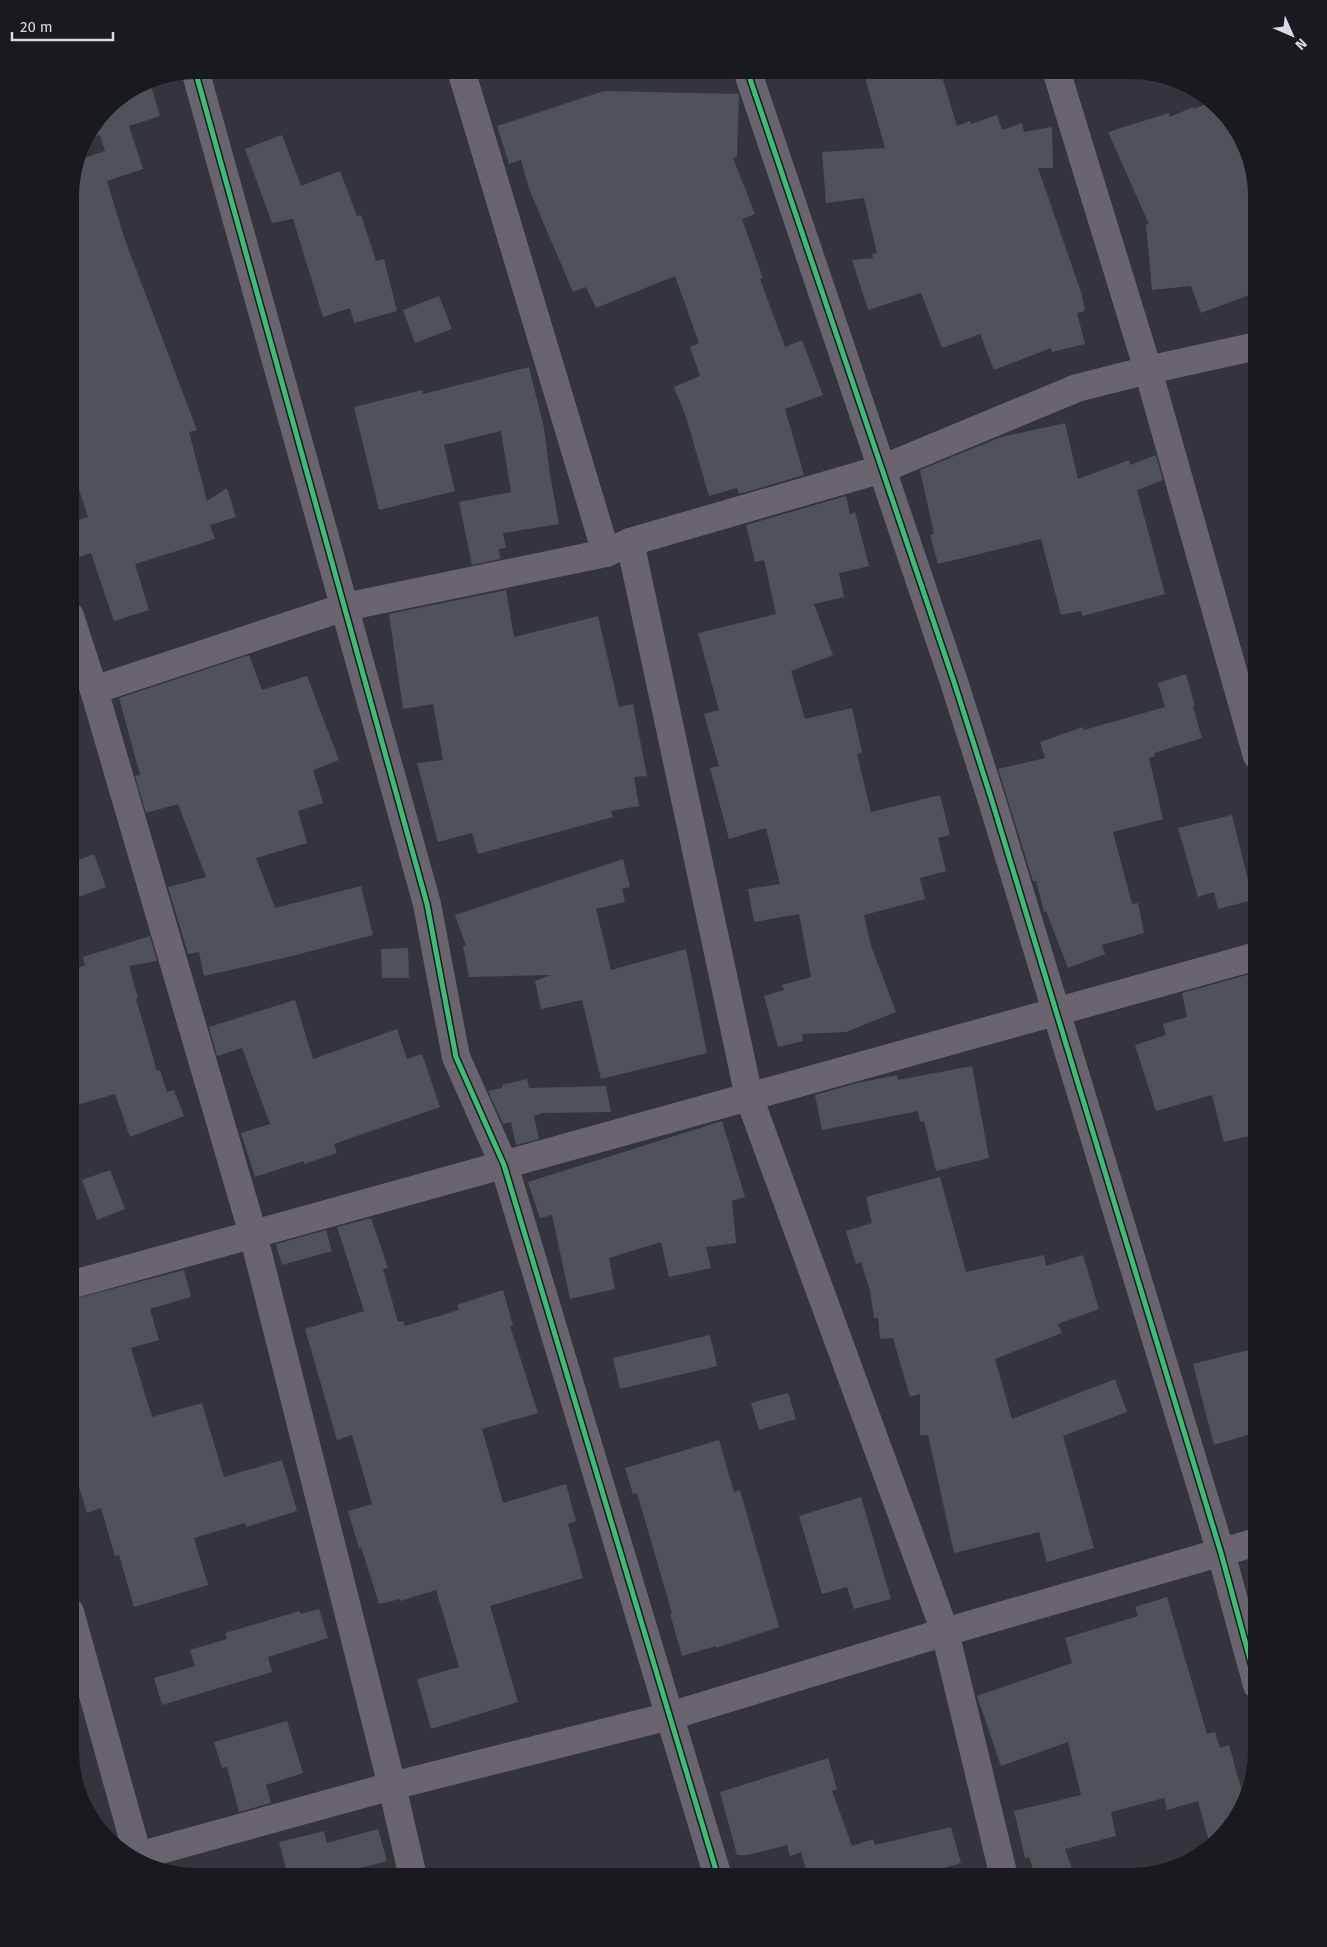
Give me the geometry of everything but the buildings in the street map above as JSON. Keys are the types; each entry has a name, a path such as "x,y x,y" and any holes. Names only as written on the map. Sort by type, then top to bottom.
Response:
{"street":[{"path":"197,79 427,904 456,1057 504,1165 715,1868"},
{"path":"464,79 618,547 749,1097 945,1632 1002,1868"},
{"path":"751,79 954,682 1222,1553 1248,1651"},
{"path":"1059,79 1148,370 1248,724"},
{"path":"94,690 345,607 618,547 882,468 1077,388 1248,348"},
{"path":"79,659 94,690 253,1234 411,1868"},
{"path":"79,1282 1248,959"},
{"path":"144,1856 392,1786 670,1716 945,1632 1248,1545"},
{"path":"79,1646 134,1851"}],"cycle path":[{"path":"198,79 427,904 456,1057 504,1165 715,1868"},
{"path":"750,79 954,682 992,801 1221,1553 1248,1652"}]}
